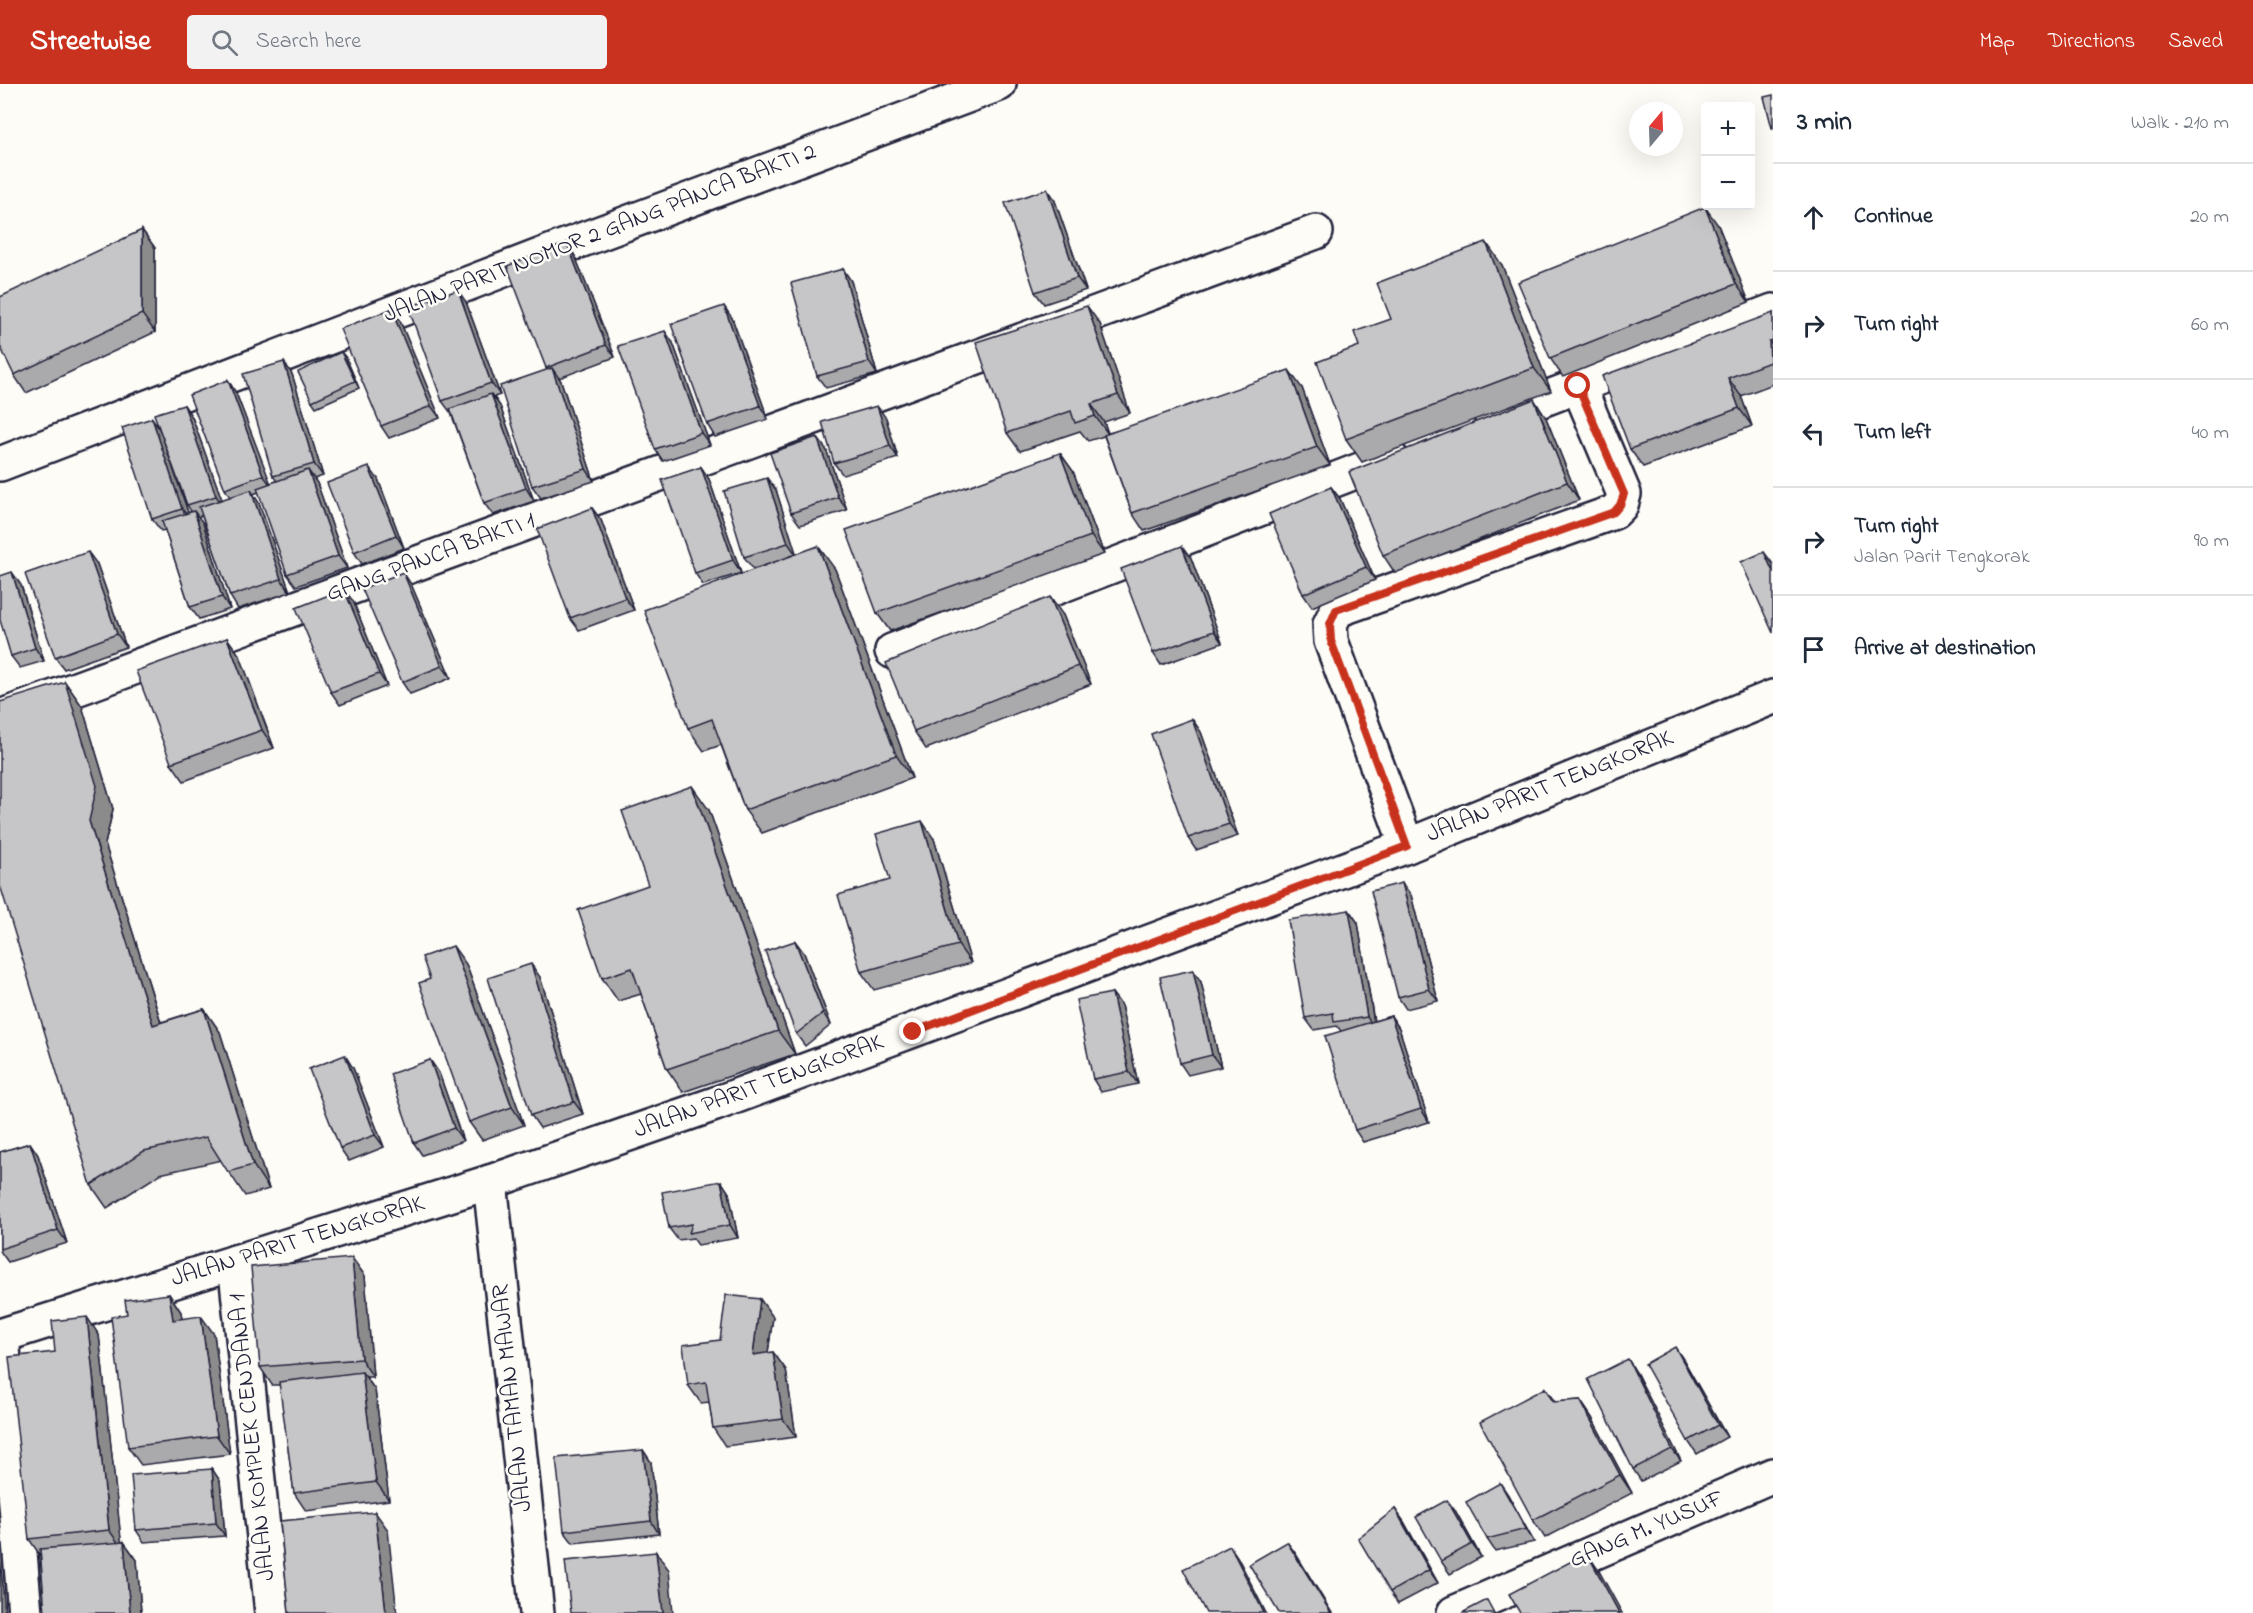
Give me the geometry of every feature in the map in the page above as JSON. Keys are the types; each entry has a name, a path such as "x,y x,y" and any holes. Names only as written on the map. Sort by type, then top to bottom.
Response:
{"street":[{"name":"JALAN PARIT NOMOR 2 GANG PANCA BAKTI 2","path":"0,464 563,247 999,84"},
{"name":"GANG PANCA BAKTI 1","path":"0,717 1316,232"},
{"path":"1468,428 1773,311"},
{"path":"1407,846 1331,641 1330,624 1336,610 1614,512 1620,505 1624,494 1578,386"},
{"path":"892,651 1423,445"},
{"name":"JALAN PARIT TENGKORAK","path":"1,1336 490,1182 902,1036 1407,846 1773,697"},
{"name":"JALAN TAMAN MAWAR","path":"490,1182 537,1613"},
{"name":"JALAN KOMPLEK CENDANA 1","path":"235,1262 272,1613"},
{"path":"1,1336 25,1613"},
{"name":"GANG M. YUSUF","path":"1454,1613 1773,1475"}],"building":[{"path":"1773,95 1773,128 1772,128 1764,97"},
{"path":"1047,189 1077,278 1035,292 1005,203"},
{"path":"1701,209 1706,210 1736,284 1550,358 1518,282"},
{"path":"142,230 142,314 14,375 0,346 0,297"},
{"path":"1486,242 1534,368 1346,439 1317,362 1359,346 1354,332 1391,319 1377,283"},
{"path":"567,243 606,345 546,368 507,266"},
{"path":"843,269 869,362 817,376 791,283"},
{"path":"458,290 491,383 442,401 408,307"},
{"path":"724,306 760,406 707,424 671,324"},
{"path":"1087,306 1118,395 1091,404 1095,416 1075,423 1071,411 1007,433 976,342"},
{"path":"391,309 431,406 381,426 340,329"},
{"path":"1773,313 1773,340 1769,341 1770,362 1728,378 1739,408 1630,449 1602,376"},
{"path":"665,331 701,433 655,449 618,346"},
{"path":"341,352 355,381 312,401 298,372"},
{"path":"284,362 314,464 273,476 243,374"},
{"path":"552,368 586,469 532,486 500,386"},
{"path":"1289,370 1317,447 1132,513 1104,435"},
{"path":"228,380 263,475 225,489 189,395"},
{"path":"491,394 526,488 484,503 450,409"},
{"path":"1534,399 1567,482 1383,555 1349,472"},
{"path":"184,405 216,496 187,505 154,414"},
{"path":"877,406 890,446 834,463 822,422"},
{"path":"152,418 182,509 152,519 122,428"},
{"path":"817,437 838,497 791,513 770,453"},
{"path":"1060,453 1091,536 877,613 846,530"},
{"path":"369,467 396,535 354,552 327,483"},
{"path":"701,467 733,560 695,573 662,480"},
{"path":"308,470 338,556 287,574 257,488"},
{"path":"767,478 788,543 744,557 724,491"},
{"path":"1331,487 1366,567 1303,594 1269,514"},
{"path":"251,490 281,579 230,596 199,507"},
{"path":"592,508 625,598 570,618 537,529"},
{"path":"194,511 222,597 190,607 162,521"},
{"path":"818,546 896,755 745,810 712,719 688,728 644,610"},
{"path":"1182,546 1214,631 1153,653 1121,569"},
{"path":"88,552 117,634 55,657 25,574"},
{"path":"1764,552 1773,572 1773,633 1741,562"},
{"path":"12,572 35,648 11,656 0,620 0,576"},
{"path":"403,572 442,666 402,682 362,589"},
{"path":"344,589 379,674 331,692 296,608"},
{"path":"1050,597 1078,666 914,731 886,663"},
{"path":"227,638 262,730 171,763 136,671"},
{"path":"65,682 97,786 89,821 153,1025 204,1009 253,1165 228,1172 206,1137 144,1151 91,1185 0,885 0,702"},
{"path":"1192,719 1229,824 1188,838 1151,734"},
{"path":"692,786 778,1031 667,1069 632,968 602,978 578,910 648,885 622,811"},
{"path":"922,821 958,945 861,972 838,895 890,880 876,834"},
{"path":"1402,883 1429,989 1398,997 1371,891"},
{"path":"1349,910 1367,1017 1334,1022 1333,1013 1305,1018 1288,920"},
{"path":"795,941 823,1013 796,1034 765,951"},
{"path":"453,946 512,1107 469,1122 419,983 430,979 422,957"},
{"path":"531,964 574,1102 531,1115 488,978"},
{"path":"1193,970 1212,1055 1180,1063 1160,977"},
{"path":"1112,993 1129,1072 1093,1079 1076,1000"},
{"path":"1391,1016 1421,1109 1355,1130 1325,1036"},
{"path":"345,1055 375,1135 340,1148 309,1069"},
{"path":"430,1060 454,1128 414,1143 390,1074"},
{"path":"30,1143 58,1230 0,1249 0,1152"},
{"path":"721,1181 730,1225 689,1233 692,1224 669,1228 662,1192"},
{"path":"352,1258 361,1359 260,1367 251,1267"},
{"path":"169,1294 173,1320 201,1316 217,1436 128,1447 111,1317 127,1314 125,1300"},
{"path":"726,1295 760,1299 753,1355 773,1352 783,1419 713,1428 706,1382 688,1385 683,1345 720,1340"},
{"path":"87,1317 109,1530 29,1539 9,1357 55,1352 52,1321"},
{"path":"1675,1347 1718,1425 1688,1441 1645,1364"},
{"path":"1628,1359 1672,1449 1633,1469 1588,1379"},
{"path":"362,1372 376,1482 294,1493 279,1382"},
{"path":"1545,1388 1553,1402 1580,1400 1620,1475 1533,1520 1480,1422"},
{"path":"643,1450 651,1521 564,1531 556,1458"},
{"path":"212,1469 216,1523 136,1530 131,1475"},
{"path":"1500,1483 1526,1529 1487,1539 1466,1502"},
{"path":"1447,1500 1472,1544 1441,1561 1416,1517"},
{"path":"1395,1509 1429,1570 1390,1592 1358,1538"},
{"path":"375,1512 386,1613 289,1613 280,1521"},
{"path":"124,1542 130,1613 45,1613 40,1549"},
{"path":"1287,1542 1331,1613 1279,1613 1249,1564"},
{"path":"1230,1546 1264,1613 1206,1613 1183,1569"},
{"path":"656,1552 663,1613 571,1613 565,1561"},
{"path":"1587,1553 1619,1613 1520,1613 1509,1594"},
{"path":"1487,1600 1494,1613 1462,1613"}],"route":[{"path":"913,1032 1407,846 1331,641 1330,624 1336,610 1614,512 1620,505 1624,494 1578,386"}]}
